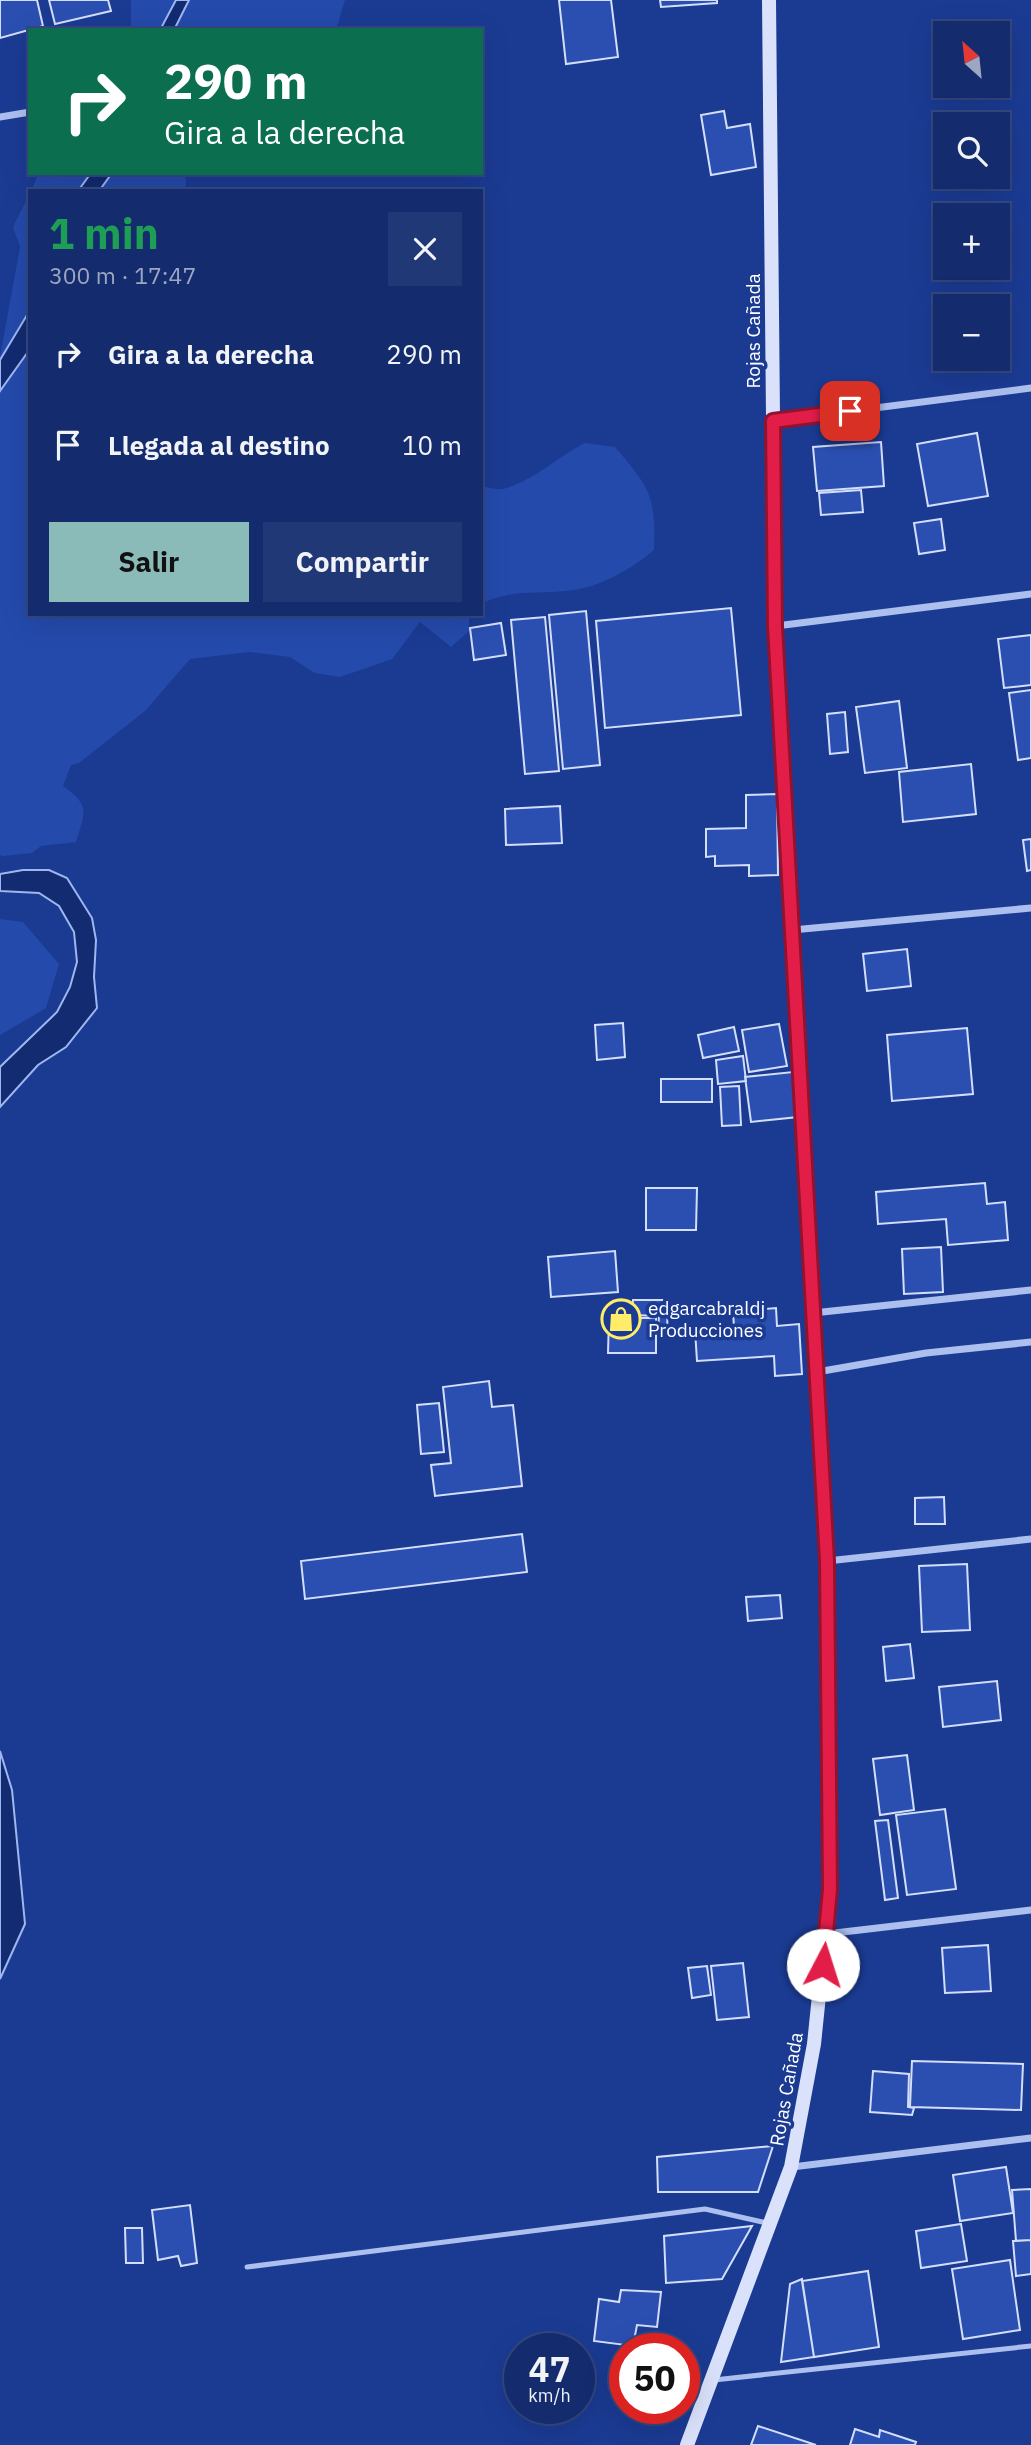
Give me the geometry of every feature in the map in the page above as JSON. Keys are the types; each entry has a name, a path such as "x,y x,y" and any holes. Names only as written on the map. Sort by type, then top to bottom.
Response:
{"main road":[{"name":"Rojas Cañada","path":"687,2445 791,2167 814,2044 830,1889 827,1561 775,626 769,0"}],"street":[{"path":"0,117 28,112"},
{"path":"773,421 1031,388"},
{"path":"775,626 1031,594"},
{"path":"792,930 1031,908"},
{"path":"813,1313 1031,1290"},
{"path":"816,1372 926,1353 1031,1342"},
{"path":"827,1561 1031,1539"},
{"path":"825,1934 1031,1910"},
{"path":"791,2167 1031,2138"}],"lane":[{"path":"247,2267 705,2209 770,2224"},
{"path":"711,2380 1031,2346"}],"shaded area":[{"path":"131,0 345,0 337,28 131,28"},
{"path":"176,0 189,0 175,28 161,28"},
{"path":"38,175 185,175 186,185 185,189 32,189"},
{"path":"90,175 111,175 100,189 79,189"},
{"path":"28,197 28,616 469,616 469,631 451,647 420,622 392,659 340,677 315,673 290,657 249,652 190,659 145,711 79,763 71,765 63,786 82,805 82,823 76,842 41,846 32,853 3,856 0,855 0,357 20,247 13,227"},
{"path":"28,313 28,352 0,391 0,360"},
{"path":"585,443 615,447 643,483 652,504 654,550 624,571 590,586 566,591 513,594 483,603 483,486 503,489 514,485"},
{"path":"23,870 49,870 67,878 92,918 96,940 94,977 97,1008 66,1047 38,1065 0,1107 0,1067 57,1012 70,987 77,962 74,932 59,906 39,893 0,891 0,874"},
{"path":"0,919 23,922 59,964 46,1008 0,1035"},
{"path":"0,1751 12,1790 25,1924 0,1979"}],"building":[{"path":"0,0 37,0 43,26 28,28 0,38"},
{"path":"49,0 108,0 111,11 55,24"},
{"path":"559,0 611,0 618,57 566,64"},
{"path":"660,0 717,0 717,3 661,7"},
{"path":"724,111 727,128 750,124 756,167 711,175 701,115"},
{"path":"977,433 988,496 928,506 917,444"},
{"path":"881,442 884,486 817,491 813,447"},
{"path":"861,490 863,512 821,515 819,493"},
{"path":"941,519 945,550 919,554 914,523"},
{"path":"731,608 741,715 605,728 596,621"},
{"path":"586,611 600,765 563,769 549,615"},
{"path":"545,617 559,771 525,774 511,620"},
{"path":"501,623 506,655 474,660 470,628"},
{"path":"1031,635 1031,685 1004,688 998,639"},
{"path":"1031,690 1031,758 1018,760 1009,693"},
{"path":"899,701 907,768 865,773 856,707"},
{"path":"845,712 848,752 830,754 827,714"},
{"path":"971,764 976,814 903,822 899,772"},
{"path":"777,794 778,875 749,876 749,865 715,866 715,856 706,857 706,829 746,828 746,795"},
{"path":"560,806 562,843 506,845 505,809"},
{"path":"1031,839 1031,870 1027,871 1023,840"},
{"path":"907,949 911,986 867,991 863,954"},
{"path":"623,1023 625,1057 597,1060 595,1025"},
{"path":"779,1024 787,1066 749,1072 742,1030"},
{"path":"734,1027 739,1051 703,1058 698,1035"},
{"path":"967,1028 973,1094 892,1101 887,1035"},
{"path":"743,1056 746,1081 718,1084 716,1060"},
{"path":"793,1072 798,1117 751,1122 745,1077"},
{"path":"661,1079 712,1079 712,1102 661,1102"},
{"path":"739,1086 741,1125 722,1126 720,1087"},
{"path":"985,1183 987,1204 1005,1202 1008,1240 948,1245 946,1219 878,1224 876,1192"},
{"path":"646,1188 697,1188 696,1230 646,1230"},
{"path":"941,1247 943,1292 904,1294 902,1249"},
{"path":"615,1251 618,1292 551,1297 548,1257"},
{"path":"633,1300 668,1300 667,1332 658,1332 659,1316 632,1315"},
{"path":"776,1308 777,1326 799,1324 802,1374 775,1376 774,1356 697,1361 695,1330 734,1327 733,1312"},
{"path":"609,1318 656,1318 656,1353 608,1353"},
{"path":"489,1381 492,1407 513,1405 522,1486 435,1496 431,1465 451,1463 443,1387"},
{"path":"439,1403 444,1452 421,1454 417,1405"},
{"path":"944,1497 945,1524 915,1524 915,1498"},
{"path":"522,1534 527,1572 305,1599 301,1561"},
{"path":"967,1564 970,1630 922,1632 919,1566"},
{"path":"780,1595 782,1618 748,1621 746,1597"},
{"path":"910,1644 914,1678 886,1681 883,1647"},
{"path":"997,1681 1001,1720 943,1727 939,1687"},
{"path":"907,1755 914,1810 880,1815 873,1759"},
{"path":"945,1809 956,1889 907,1895 896,1815"},
{"path":"888,1820 898,1898 885,1900 875,1821"},
{"path":"988,1945 991,1991 945,1993 942,1948"},
{"path":"743,1963 749,2017 717,2020 711,1966"},
{"path":"707,1966 711,1995 692,1998 688,1968"},
{"path":"912,2061 1023,2064 1021,2110 910,2107"},
{"path":"873,2071 909,2074 908,2107 914,2108 912,2115 870,2112"},
{"path":"773,2146 758,2192 658,2192 657,2157"},
{"path":"1006,2167 1013,2213 960,2221 953,2175"},
{"path":"1031,2189 1031,2240 1016,2241 1012,2190"},
{"path":"190,2205 197,2263 181,2266 178,2256 158,2260 152,2210"},
{"path":"961,2224 967,2261 921,2268 916,2231"},
{"path":"752,2226 722,2279 666,2283 664,2236"},
{"path":"125,2228 142,2228 143,2263 126,2263"},
{"path":"1031,2240 1031,2274 1016,2276 1013,2241"},
{"path":"1010,2260 1020,2330 963,2339 952,2269"},
{"path":"868,2271 879,2347 814,2357 802,2281"},
{"path":"802,2279 814,2357 781,2362 790,2284"},
{"path":"621,2290 661,2292 657,2327 637,2325 635,2333 609,2333 609,2343 595,2341 599,2299 619,2302"},
{"path":"758,2426 816,2445 751,2445"},
{"path":"855,2429 879,2437 880,2430 916,2442 915,2445 850,2445"}],"place":[{"name":"edgarcabraldj Producciones","path":"621,1319"}],"route":[{"path":"823,1965 830,1889 827,1561 775,626 773,421 850,411"}]}
